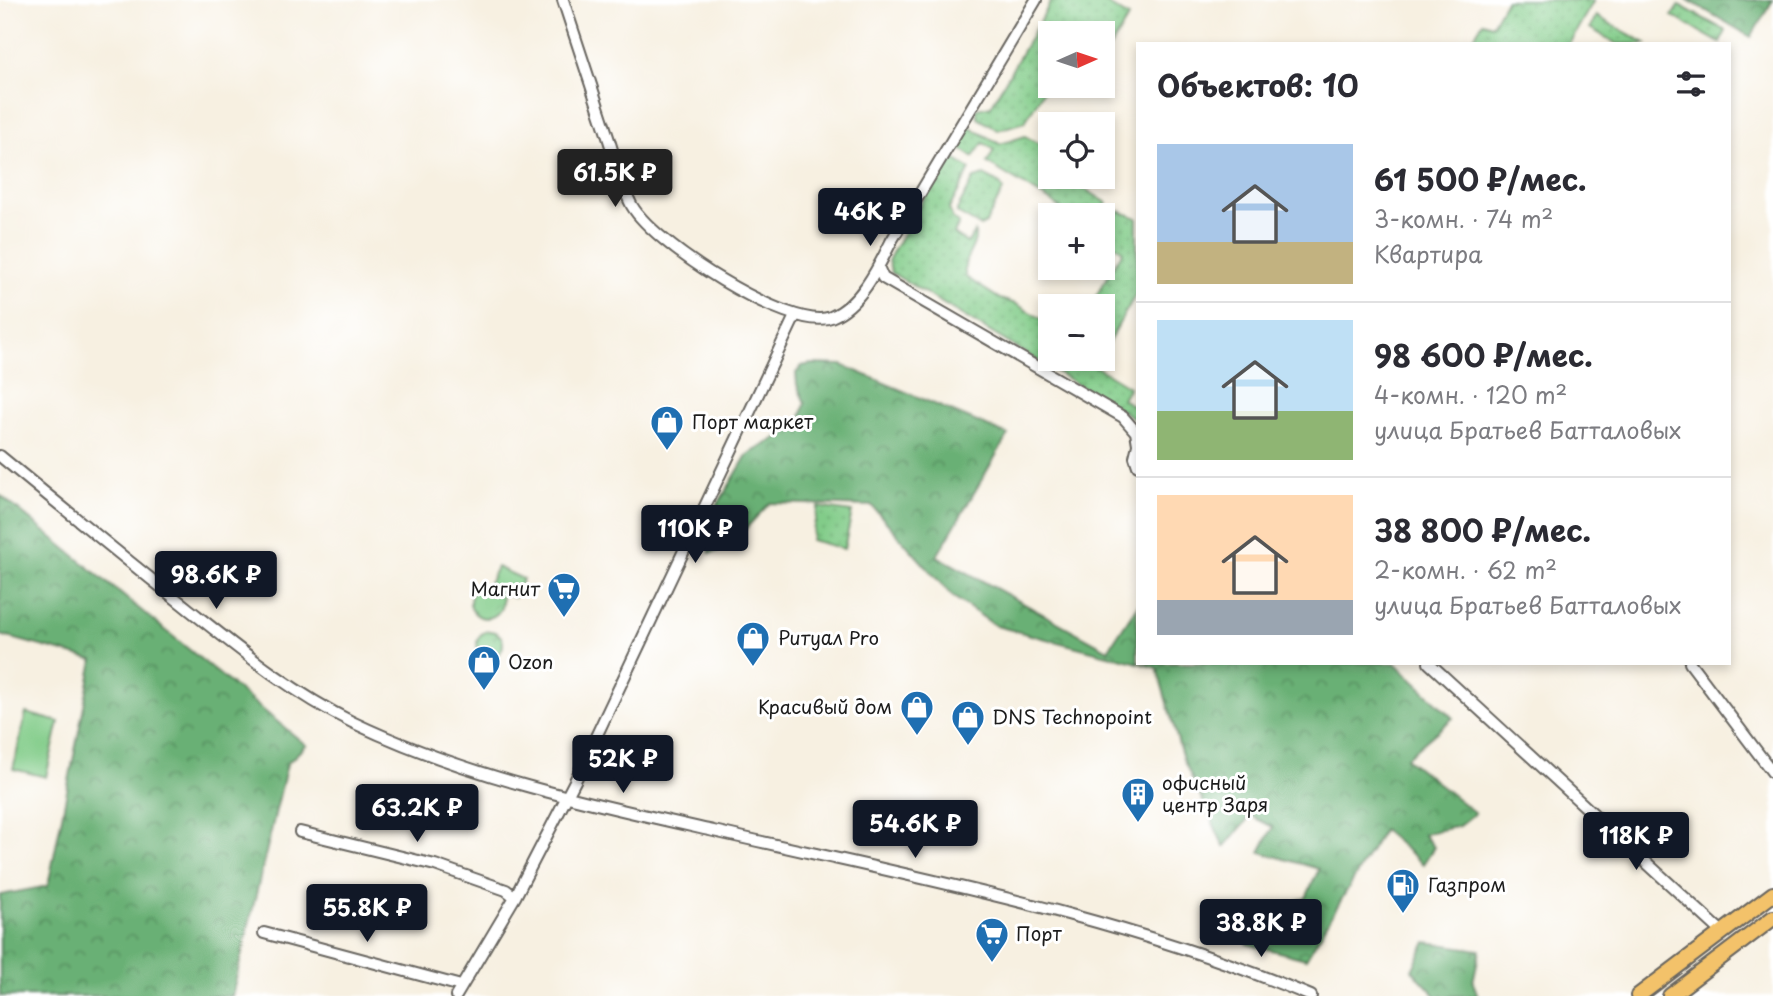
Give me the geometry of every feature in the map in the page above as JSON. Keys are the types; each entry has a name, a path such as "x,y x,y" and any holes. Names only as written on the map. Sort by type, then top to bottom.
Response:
{"main road":[{"path":"1638,996 1773,894"},
{"path":"1670,996 1773,918"}],"street":[{"path":"563,0 631,205 684,256 713,277 795,316 816,320 838,314 879,270 892,240 1036,0"},
{"path":"879,270 883,278 1123,417 1136,432"},
{"path":"264,933 459,991 514,897 565,799 795,316"},
{"path":"0,456 265,670 352,722 436,758 565,799 941,882 1120,929 1205,955 1311,996"},
{"path":"1431,665 1722,932"},
{"path":"1692,665 1773,773"},
{"path":"300,832 435,865 506,890 514,897"}],"green space":[{"path":"1052,0 1100,0 1129,17 1115,39 1115,21 1040,21"},
{"path":"1506,0 1594,0 1570,42 1471,42 1483,22 1492,25"},
{"path":"1688,0 1773,0 1751,37"},
{"path":"1679,5 1726,31 1718,42 1672,16"},
{"path":"1596,16 1643,42 1614,42 1590,28"},
{"path":"1038,24 1039,98 1025,122 998,130 978,118 976,109 991,106"},
{"path":"969,127 1000,144 1025,136 1038,143 1038,189 1085,189 1107,203 1054,203 987,163 994,150 983,143 973,157 959,148 959,139"},
{"path":"953,158 970,169 949,209 953,219 959,223 954,234 967,243 975,232 974,244 965,264 966,277 1000,299 1016,304 1038,317 1038,361 892,273 888,261 946,160"},
{"path":"984,175 1000,184 1003,190 986,223 980,226 957,213 957,210 974,178"},
{"path":"1119,211 1136,218 1136,294 1115,331 1115,294 1097,294 1106,280 1115,280 1115,264 1123,251 1115,246 1115,218"},
{"path":"842,365 1008,435 937,556 1108,650 1136,608 1136,662 996,626 952,596 872,506 770,503 726,549 710,553 705,526 747,455 799,425 805,403 797,385 796,373 802,366"},
{"path":"1055,371 1103,371 1129,387 1122,399 1136,407 1136,419"},
{"path":"0,495 306,745 287,764 232,996 0,996 0,895 48,886 93,660 0,635"},
{"path":"818,507 852,512 844,549 811,540"},
{"path":"497,567 523,579 514,598 488,585"},
{"path":"486,586 497,591 502,602 497,613 486,618 475,613 470,602 475,591"},
{"path":"490,631 500,634 503,644 500,654 490,657 480,654 477,644 480,634"},
{"path":"1146,665 1397,665 1453,718 1406,758 1475,813 1459,826 1423,834 1434,847 1423,864 1383,830 1306,959 1247,944 1252,912 1306,898 1319,869 1260,852 1273,827 1251,816 1224,847 1183,759 1157,668"},
{"path":"26,713 59,722 46,777 13,769"},
{"path":"1426,942 1480,950 1473,982 1478,996 1436,996 1412,970"}],"place":[{"name":"Порт маркет","path":"667,452"},
{"name":"Магнит","path":"564,619"},
{"name":"Ритуал Pro","path":"753,668"},
{"name":"Ozon","path":"484,692"},
{"name":"Красивый дом","path":"917,737"},
{"name":"DNS Technopoint","path":"968,747"},
{"name":"офисный центр Заря","path":"1138,824"},
{"name":"Газпром","path":"1403,915"},
{"name":"Порт","path":"992,964"}]}
